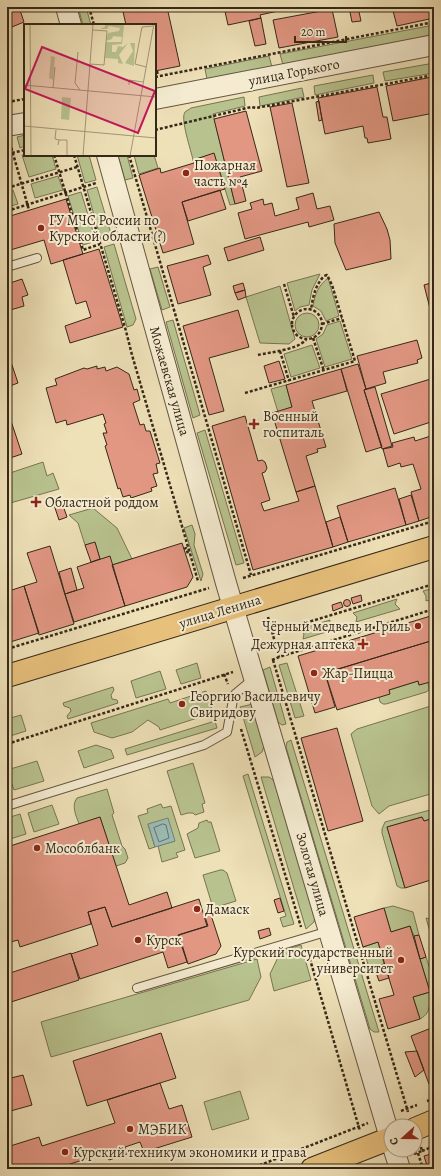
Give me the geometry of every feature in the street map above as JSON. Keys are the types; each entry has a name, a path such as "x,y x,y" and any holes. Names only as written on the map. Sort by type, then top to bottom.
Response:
{"main road":[{"name":"улица Ленина","path":"7,676 434,547"},
{"path":"423,1120 434,1121"},
{"path":"312,1169 383,1140"}],"street":[{"path":"66,7 71,24"},
{"name":"улица Горького","path":"156,99 434,45"},
{"path":"8,133 24,124"},
{"name":"Можаевская улица","path":"107,156 226,583 234,607"},
{"name":"Золотая улица","path":"234,607 384,1118"},
{"name":"Золотая улица","path":"397,1158 400,1169"}],"lane":[{"path":"7,267 37,258"},
{"path":"7,806 204,746 228,732 235,694 253,671"},
{"path":"137,988 330,931"}],"path":[{"path":"89,7 94,24"},
{"path":"157,71 157,76 434,22"},
{"path":"156,130 250,107 256,108 434,75"},
{"path":"7,102 24,99"},
{"path":"8,133 12,153 29,210"},
{"path":"7,154 24,150"},
{"path":"54,156 83,250 100,244"},
{"path":"74,156 198,581"},
{"path":"130,156 250,575"},
{"path":"7,188 77,167"},
{"path":"7,211 114,178"},
{"path":"245,393 356,361 332,285 327,275 324,276 317,284 313,294 311,310"},
{"path":"284,284 294,318"},
{"path":"302,310 311,310 320,317 322,324 321,330 317,336 313,338 300,338 292,326 294,318 302,310"},
{"path":"322,324 342,318"},
{"path":"313,338 324,371"},
{"path":"258,355 280,351 302,344 306,339"},
{"path":"280,351 289,381"},
{"path":"7,649 434,521"},
{"path":"184,549 186,548 188,554"},
{"path":"272,633 434,584"},
{"path":"7,744 224,674 253,671 279,657 434,609"},
{"path":"273,660 411,1118"},
{"path":"224,674 366,1147"},
{"path":"412,1118 434,1099"},
{"path":"250,1169 359,1127 383,1135"},
{"path":"423,1151 434,1146"},
{"path":"420,1158 423,1169"}],"green space":[{"path":"78,7 86,7 91,24 83,24"},
{"path":"434,25 434,36 283,65 280,54"},
{"path":"269,56 272,67 207,79 205,69"},
{"path":"434,63 434,73 385,81 383,72"},
{"path":"373,75 374,83 315,95 314,86"},
{"path":"302,88 304,97 260,106 259,97"},
{"path":"244,97 245,106 213,114 235,204 230,205 214,154 193,160 185,128 184,116 185,112 191,108"},
{"path":"24,135 24,146 20,148 17,137"},
{"path":"22,155 52,156 56,169 29,177"},
{"path":"77,156 89,156 96,180 85,183"},
{"path":"118,156 127,156 133,178 125,180"},
{"path":"134,156 154,156 158,168 139,174"},
{"path":"58,176 63,190 35,198 31,184"},
{"path":"97,187 112,237 101,240 87,190"},
{"path":"13,190 18,204 7,207 7,192"},
{"path":"81,192 96,241 83,245 68,196"},
{"path":"114,244 136,319 133,325 127,327 104,247"},
{"path":"158,267 170,307 162,310 150,269"},
{"path":"320,274 312,290 309,305 300,307 295,311 287,283"},
{"path":"328,278 339,316 326,321 321,311 313,306 318,290"},
{"path":"280,286 295,339 289,344 260,343 246,297"},
{"path":"307,313 316,316 319,325 316,334 307,337 298,334 295,325 298,316"},
{"path":"173,320 200,415 193,418 166,322"},
{"path":"340,321 352,359 325,367 316,339 323,334 327,325"},
{"path":"312,345 320,368 291,377 284,354"},
{"path":"286,385 292,407 278,412 271,389"},
{"path":"205,430 244,563 236,565 197,433"},
{"path":"43,462 47,476 53,473 59,489 7,504 7,474"},
{"path":"93,508 117,528 132,559 112,565 100,559 95,543 85,545 78,523 69,515"},
{"path":"192,525 195,534 194,545 203,574 201,581 184,528"},
{"path":"434,588 434,599 426,601 426,596 423,591"},
{"path":"397,599 395,604 400,609 356,622 357,617 353,613"},
{"path":"330,620 329,625 333,630 303,639 304,634 300,629"},
{"path":"197,663 201,678 181,684 176,670"},
{"path":"287,663 304,716 295,718 279,665"},
{"path":"270,667 286,724 282,725 278,722 263,670"},
{"path":"160,671 166,689 136,698 131,681"},
{"path":"418,681 419,685 428,682 429,690 386,704 380,702 379,697 389,690"},
{"path":"113,687 114,690 111,695 112,699 117,700 118,703 68,719 67,716 71,711 70,708 64,706 63,703"},
{"path":"206,691 213,713 160,730 159,727 148,720 132,732 112,738 94,732 91,723 168,699 170,703"},
{"path":"253,704 265,744 262,752 255,757 240,707"},
{"path":"434,705 434,793 389,806 379,814 372,806 351,734 357,729"},
{"path":"21,715 26,731 7,737 7,719"},
{"path":"215,721 217,728 127,755 125,749"},
{"path":"291,740 379,1032 374,1032 370,1029 286,747 287,742"},
{"path":"96,745 111,750 114,758 84,768 78,751"},
{"path":"37,761 44,781 14,790 7,770"},
{"path":"193,763 205,803 202,804 204,812 195,815 193,813 188,813 181,815 167,771"},
{"path":"248,774 294,924 283,927 280,918 286,916 243,776"},
{"path":"261,777 269,777 276,782 315,915 314,922 306,929"},
{"path":"107,789 114,813 112,815 122,846 125,849 128,858 125,863 116,866 100,817 79,824 74,807 77,798"},
{"path":"161,804 163,808 171,806 185,850 176,853 178,857 162,862 158,846 175,841 148,824 155,847 149,849 138,816 148,813 147,809"},
{"path":"52,805 59,824 34,832 28,813"},
{"path":"434,809 434,816 431,817 431,819 424,821 422,817 387,827 405,888 401,888 397,886 382,829 385,822"},
{"path":"20,814 26,834 7,840 7,818"},
{"path":"207,820 208,822 211,822 220,851 195,858 187,834 198,828 199,823"},
{"path":"220,870 227,873 236,901 213,908 203,875"},
{"path":"393,906 413,912 419,935 414,936 410,926 391,932 384,908"},
{"path":"426,918 434,920 434,946"},
{"path":"378,942 384,964 369,968 363,947"},
{"path":"301,945 311,980 274,991 270,974 281,951"},
{"path":"426,957 432,975 433,991 428,1011 426,1015 420,1019 413,997 430,992 420,959"},
{"path":"257,959 261,977 249,1000 51,1057 41,1022"},
{"path":"240,1091 249,1119 212,1130 204,1102"}],"water":[{"path":"168,818 175,841 155,847 148,824"}],"building":[{"path":"7,7 19,7 24,22 7,29"},
{"path":"122,7 167,7 180,66 156,71 156,24 126,24"},
{"path":"224,7 277,7 278,11 260,15 261,18 228,25"},
{"path":"349,7 358,7 361,21 352,22"},
{"path":"392,7 434,7 434,18 397,26"},
{"path":"332,9 338,37 279,48 273,20"},
{"path":"261,18 266,44 255,46 249,21"},
{"path":"432,77 434,87 434,113 393,121 386,86"},
{"path":"377,87 383,117 387,117 391,139 368,143 367,138 365,138 363,126 325,134 318,98"},
{"path":"319,101 322,120 319,121 316,102"},
{"path":"292,103 309,183 287,187 270,107"},
{"path":"246,111 262,171 240,177 246,201 235,204 214,119"},
{"path":"214,153 225,189 182,202 194,244 163,253 139,175 160,168 161,173 194,163 193,160"},
{"path":"220,190 226,209 188,221 182,202"},
{"path":"313,193 317,209 330,206 334,220 309,227 308,222 245,239 238,213 252,209 250,203 263,199 264,205 272,203 275,216 299,209 296,198"},
{"name":"ГУ МЧС России по Курской области (?)","path":"66,199 83,254 51,264 44,240 7,251 7,217"},
{"path":"379,212 387,229 390,240 391,259 346,270 335,243 334,224"},
{"path":"260,237 264,250 228,261 224,248"},
{"path":"99,249 123,327 70,343 65,326 91,317 86,301 76,304 63,260"},
{"path":"208,255 211,264 203,267 211,295 178,304 167,266"},
{"path":"22,279 28,295 22,297 24,306 7,311 7,284"},
{"path":"434,282 434,324 424,285"},
{"path":"243,283 245,290 235,293 233,286"},
{"path":"245,290 246,297 238,300 235,293"},
{"path":"238,310 249,347 209,358 224,411 209,415 183,326"},
{"path":"417,340 422,358 417,360 418,363 383,372 386,383 366,389 357,356"},
{"path":"7,350 18,383 7,387"},
{"path":"279,361 285,379 269,383 264,366"},
{"path":"358,364 366,389 364,390 382,447 366,452 341,369"},
{"path":"97,366 97,369 105,367 106,371 117,367 129,374 134,390 137,389 140,400 133,403 140,425 144,424 146,431 150,431 160,463 156,464 158,473 153,474 157,486 151,488 152,491 131,498 130,495 123,497 120,488 118,489 105,446 107,445 103,433 107,433 103,414 67,425 66,420 56,423 46,388 57,385 55,379 84,368 87,369"},
{"path":"341,369 347,391 312,401 326,447 317,449 318,452 306,456 315,486 296,492 272,413 292,407 286,385"},
{"path":"434,378 434,421 394,434 381,394"},
{"path":"375,387 392,446 382,449 364,390"},
{"path":"7,409 22,454 7,459"},
{"path":"245,416 258,461 262,460 265,462 267,468 265,472 262,473 270,500 261,503 264,511 299,501 296,492 315,486 333,547 253,570 212,426"},
{"path":"434,435 434,516 419,521 411,492 421,489 413,464 401,467 400,463 388,467 383,449 393,447 392,443 414,437 415,441"},
{"path":"395,488 406,525 348,542 337,506"},
{"path":"411,495 419,521 406,525 399,499"},
{"path":"61,500 67,517 59,520 53,502"},
{"path":"340,517 348,542 333,547 326,522"},
{"path":"95,542 100,559 91,562 85,545"},
{"path":"182,543 193,577 187,587 125,606 112,565"},
{"path":"50,546 74,624 39,635 24,586 37,582 27,553"},
{"path":"110,556 125,606 74,622 65,594 84,588 77,567"},
{"path":"71,568 77,590 65,594 59,572"},
{"path":"7,585 9,591 24,586 39,633 7,643"},
{"path":"361,595 362,601 353,604 351,598"},
{"path":"347,599 351,603 347,607 343,603"},
{"path":"341,602 343,607 333,611 332,605"},
{"path":"434,615 434,640 325,673 335,707 315,713 298,656"},
{"path":"434,640 434,681 419,685 418,681 389,690 390,694 337,710 325,673"},
{"path":"337,728 363,821 328,831 301,738"},
{"path":"434,816 434,829 431,817"},
{"path":"100,817 129,905 167,892 172,908 112,927 105,907 88,912 91,924 20,947 18,940 7,943 7,916 9,915 7,907 7,847"},
{"path":"422,817 424,821 431,819 434,830 434,879 405,888 387,827"},
{"path":"280,898 284,911 278,913 274,900"},
{"name":"Курск","path":"199,899 207,926 178,935 187,962 168,968 163,952 80,979 71,954 98,945 88,912 105,907 112,927"},
{"path":"384,908 391,932 410,926 430,992 413,997 420,1019 388,1029 379,999 394,995 378,942 363,947 354,917"},
{"path":"210,912 221,946 216,954 188,964 179,935 208,926 204,914"},
{"path":"269,928 271,935 260,939 258,931"},
{"path":"419,935 426,957 420,959 414,936"},
{"path":"71,953 79,980 8,1003 7,974"},
{"path":"384,964 389,978 379,981 374,967"},
{"path":"434,1027 434,1082 429,1084 411,1036"},
{"path":"161,1033 176,1078 87,1106 73,1061"},
{"path":"417,1051 424,1070 415,1077 405,1052"},
{"path":"23,1075 32,1105 7,1112 7,1079"},
{"path":"160,1083 169,1109 182,1105 192,1137 144,1152 140,1142 125,1147 127,1154 109,1160 107,1152 55,1169 13,1169 7,1147 39,1137 42,1146 115,1123 107,1100"},
{"path":"434,1153 434,1169 428,1169 424,1156"}],"place":[{"name":"Пожарная часть №4","path":"186,173"},
{"name":"ГУ МЧС России по Курской области (?)","path":"41,228"},
{"name":"Военный госпиталь","path":"254,424"},
{"name":"Областной роддом","path":"36,502"},
{"name":"Чёрный медведь и Гриль","path":"418,626"},
{"name":"Дежурная аптека","path":"363,644"},
{"name":"Жар-Пицца","path":"314,673"},
{"name":"Георгию Васильевичу Свиридову","path":"182,704"},
{"name":"Мособлбанк","path":"37,848"},
{"name":"Дамаск","path":"197,909"},
{"name":"Курск","path":"138,940"},
{"name":"Курский государственный университет","path":"401,960"},
{"name":"МЭБИК","path":"130,1129"},
{"name":"Курский техникум экономики и права","path":"65,1152"}]}
